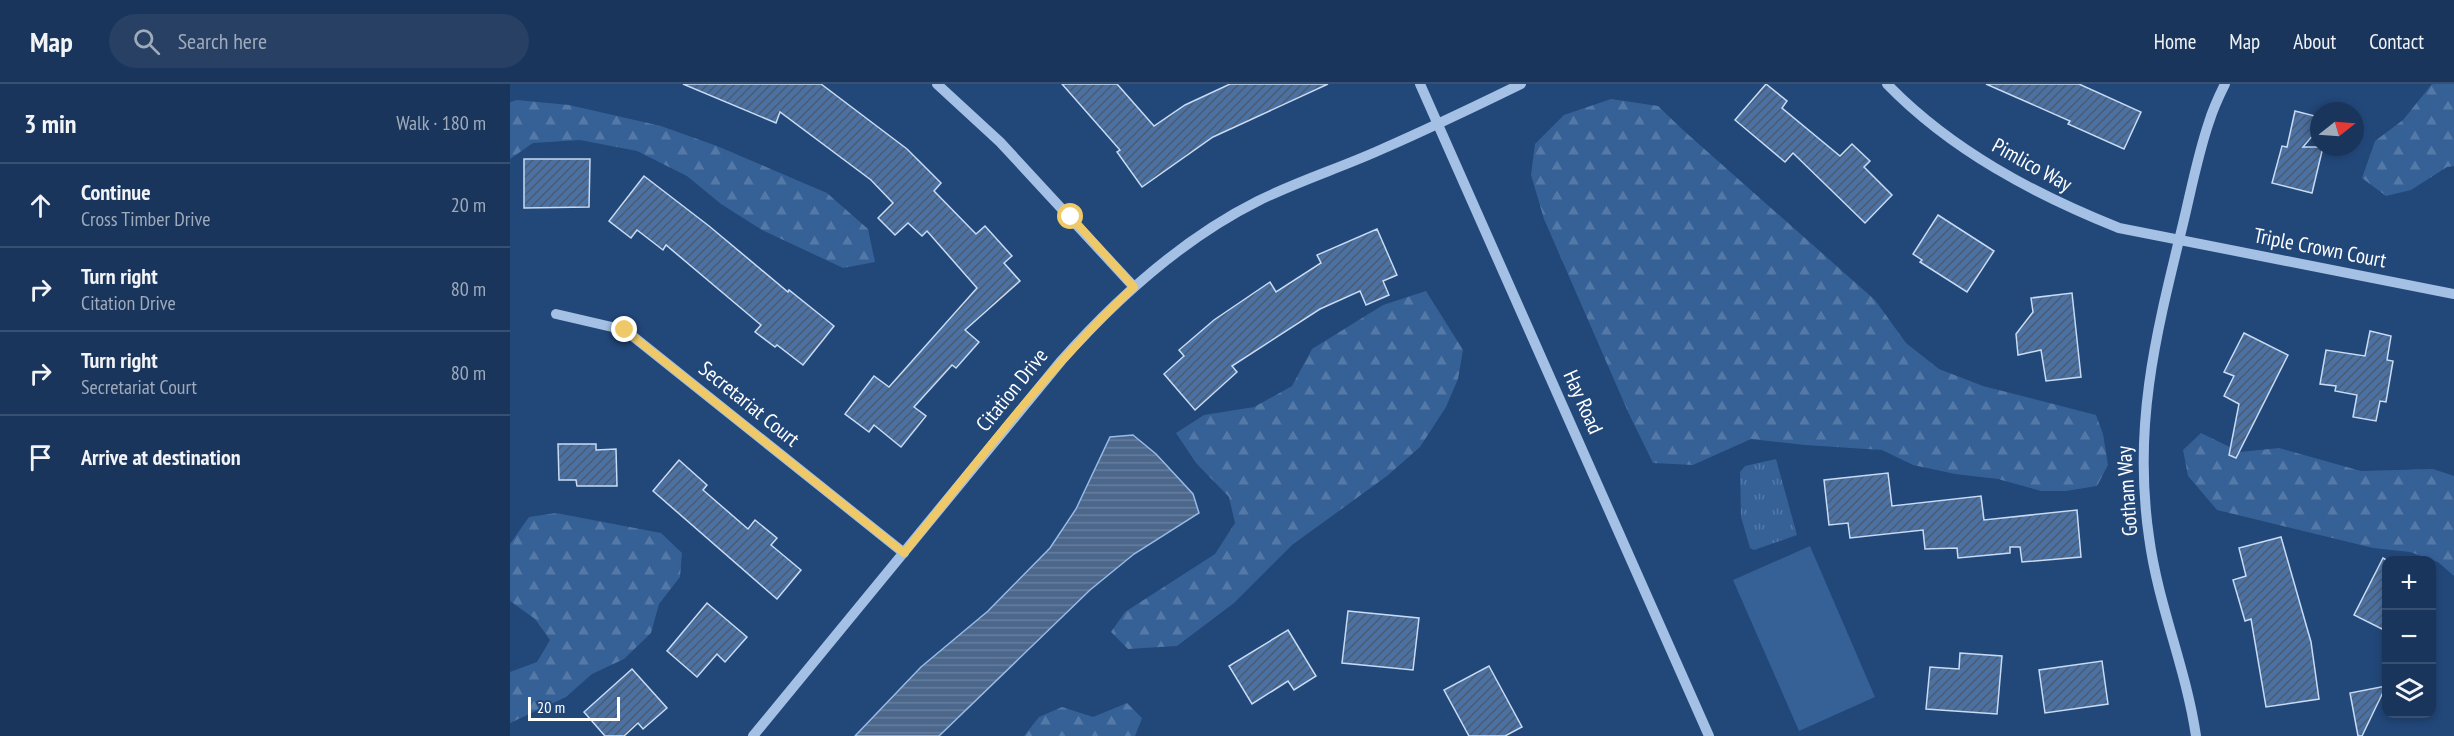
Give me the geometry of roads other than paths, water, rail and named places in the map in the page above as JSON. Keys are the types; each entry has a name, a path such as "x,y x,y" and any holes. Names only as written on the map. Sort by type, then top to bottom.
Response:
{"street":[{"path":"937,84 1000,142 1134,287"},
{"name":"Hay Road","path":"1420,84 1710,736"},
{"name":"Citation Drive","path":"753,736 1061,361 1095,323 1134,287 1193,241 1258,201 1438,124 1521,84"},
{"name":"Pimlico Way","path":"1887,84 1905,102 1961,148 2067,207 2119,228 2179,241"},
{"name":"Gotham Way","path":"2196,736 2191,699 2160,594 2143,492 2143,429 2151,362 2179,241 2209,122 2225,84"},
{"name":"Triple Crown Court","path":"2179,241 2454,294"},
{"name":"Secretariat Court","path":"556,314 625,330 904,553"}]}
